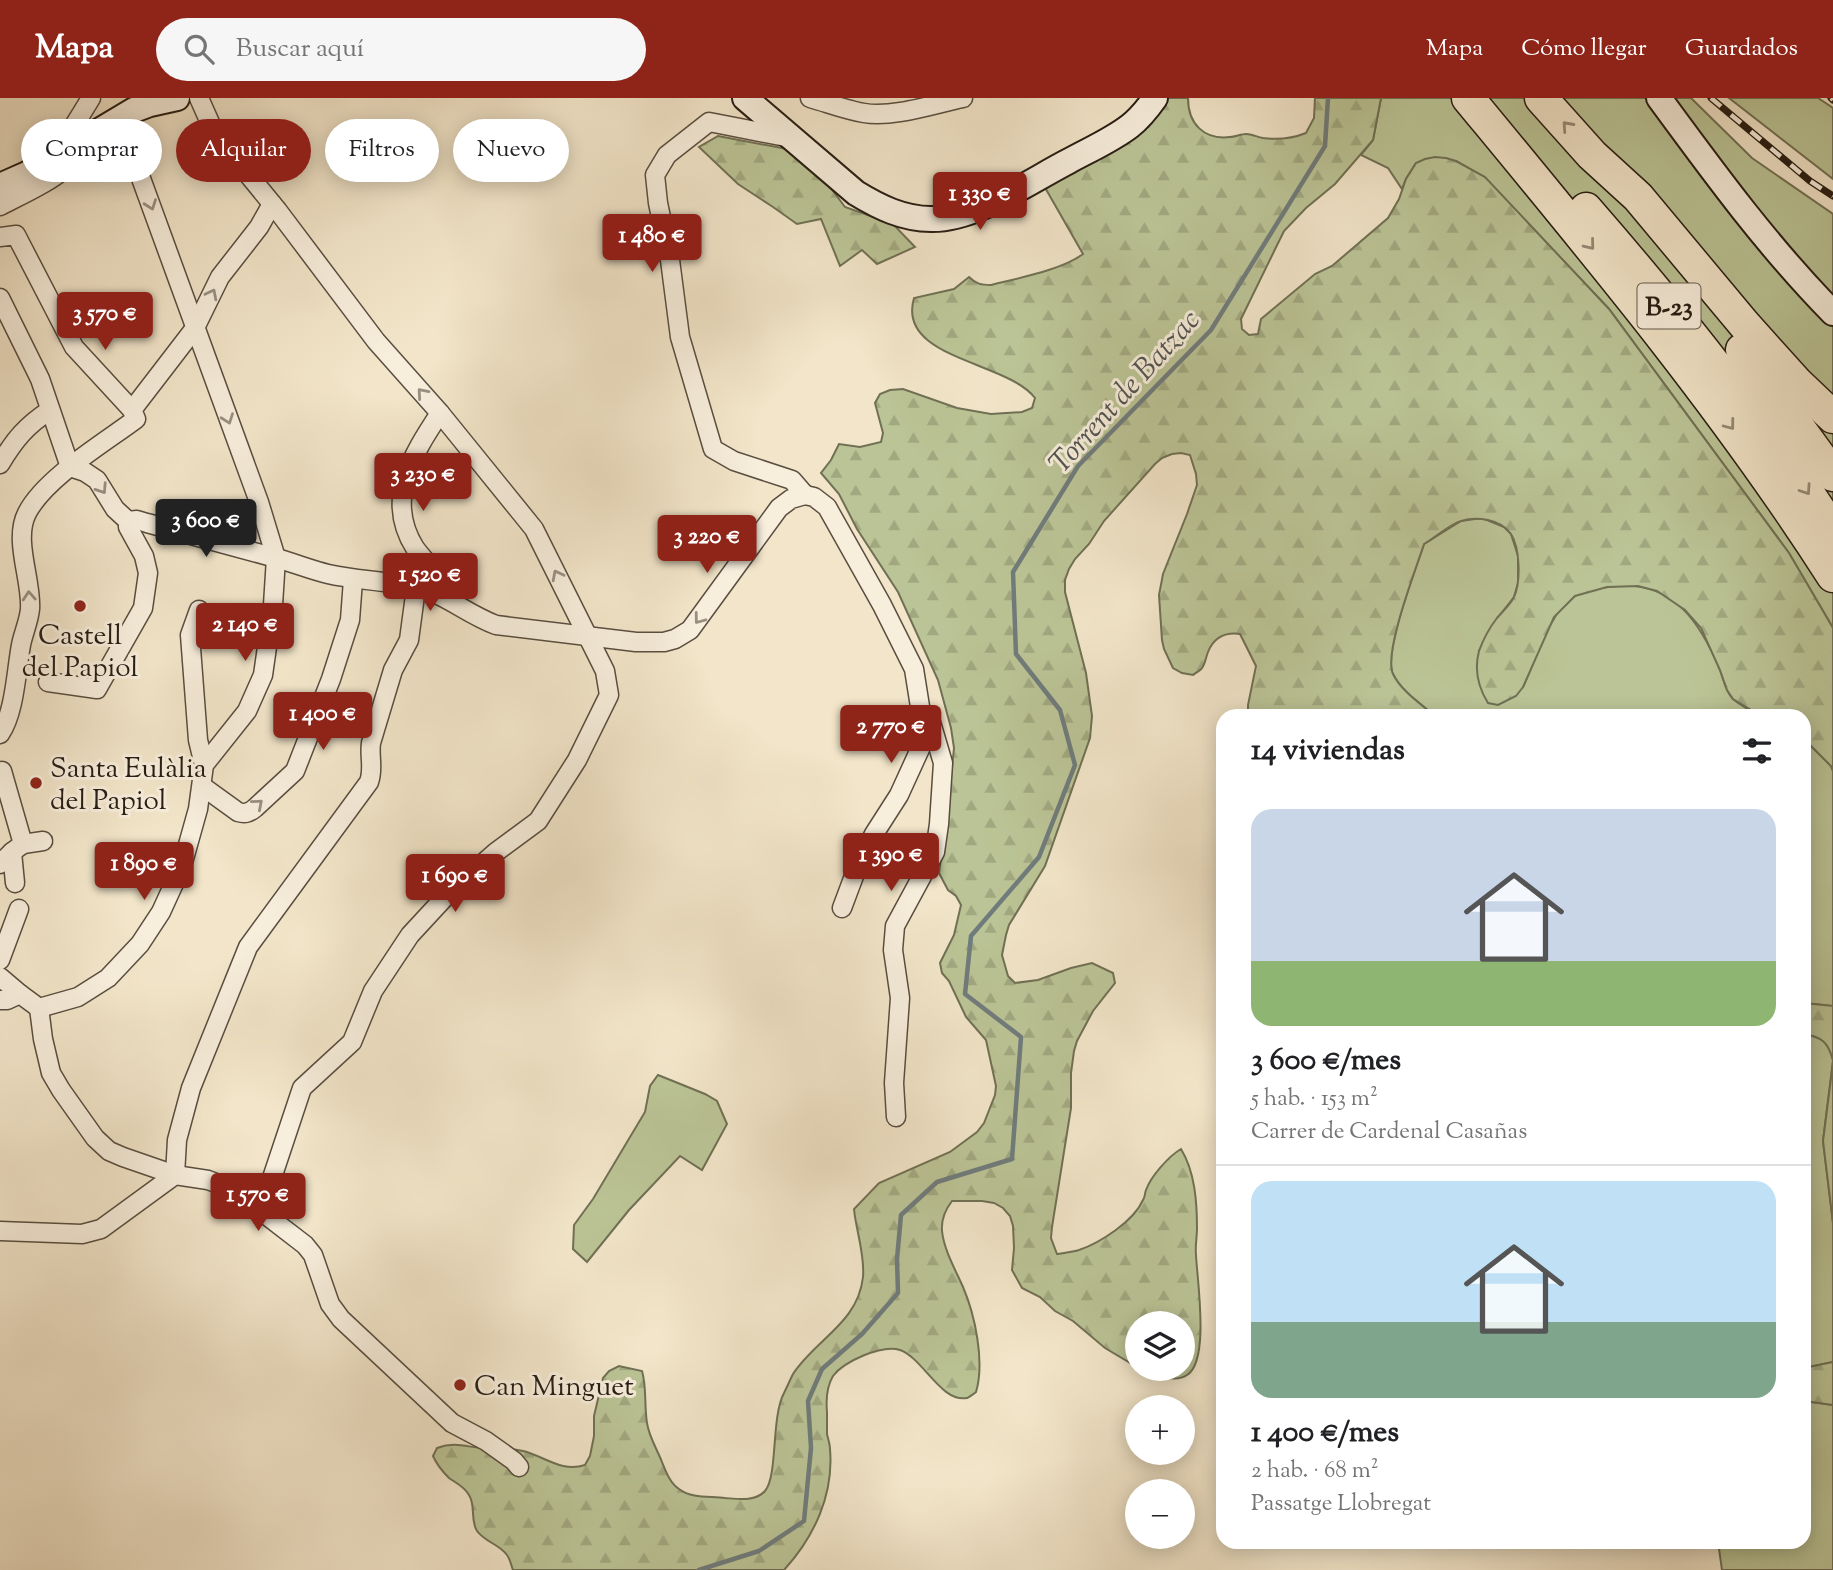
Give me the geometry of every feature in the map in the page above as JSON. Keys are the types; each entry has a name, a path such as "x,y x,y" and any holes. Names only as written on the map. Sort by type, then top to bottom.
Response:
{"highway":[{"path":"1468,98 1684,364 1768,478 1833,576"},
{"name":"B-23","path":"1482,98 1530,146 1650,282 1759,424 1833,531"},
{"name":"B-23","path":"1541,98 1592,155 1623,202 1736,341 1833,475"},
{"path":"1592,155 1638,197 1753,335 1833,417"}],"street":[{"path":"80,119 91,98"},
{"path":"177,98 150,104 119,118 276,558 273,605 263,675 247,711 204,765"},
{"path":"199,98 215,134 376,341 440,413 534,529 605,671 609,695 578,760 538,821 496,852 447,895 410,934 373,991 352,1042 302,1088 261,1211"},
{"path":"745,98 856,193 894,213 933,219 957,216 981,208 1100,144 1128,127 1155,98"},
{"path":"810,98 864,113 874,106 891,113 963,98"},
{"path":"1659,98 1735,201 1789,266 1833,313"},
{"path":"794,139 709,122 667,155 655,175 680,337 713,449 734,461 792,480 805,495"},
{"path":"0,186 21,175"},
{"path":"0,206 44,182"},
{"path":"132,410 195,328 220,277 259,227 272,204"},
{"path":"0,237 16,235 74,347 132,410 136,419 47,486 27,512 22,534 30,610 10,711 0,734"},
{"path":"0,298 40,379 70,467"},
{"path":"0,464 29,424 50,410"},
{"path":"435,593 439,578 410,538 405,527 402,503 408,466 440,413"},
{"path":"48,682 97,689 143,608 148,573 144,556 128,527 128,522 115,509 97,480 70,467"},
{"path":"128,522 137,520 354,580 416,587 435,593 478,618 496,625 636,642 664,642 690,630 779,508 791,499 805,495 814,496 827,507 914,669 943,763 935,852 895,926 893,950 900,998 894,1083 896,1117"},
{"path":"202,786 238,811 249,813 295,771 331,679 350,620 354,580"},
{"path":"175,1175 177,1140 191,1088 248,947 369,782 372,773 371,743 393,670 409,640 416,587"},
{"path":"38,1008 78,997 108,978 140,944 160,912 182,866 198,809 204,765 198,740 190,635 199,610"},
{"path":"842,908 857,868 874,834 899,795 925,738 914,669"},
{"path":"0,772 2,771 8,789 15,883"},
{"path":"12,853 43,841"},
{"path":"0,960 19,909"},
{"path":"0,977 38,1008 51,1073 95,1138 109,1151 175,1175 208,1180 224,1186 240,1195 305,1245 313,1255 330,1304 341,1319 452,1423 486,1441 519,1467"},
{"path":"0,1000 20,994"},
{"path":"0,1231 82,1234 101,1230 175,1175"}],"green space":[{"path":"1141,98 1188,98 1194,123 1212,136 1246,134 1274,139 1290,138 1306,133 1314,118 1315,98 1381,98 1373,140 1335,184 1284,231 1241,319 1242,329 1249,335 1258,334 1261,319 1315,274 1332,266 1388,218 1416,163 1435,157 1446,158 1485,177 1609,309 1789,553 1833,628 1833,771 1811,746 1811,709 1749,709 1733,699 1701,628 1685,610 1657,591 1638,586 1607,587 1575,596 1554,617 1523,687 1516,696 1498,705 1488,703 1478,678 1479,651 1492,625 1514,597 1518,583 1518,565 1514,540 1507,529 1495,522 1481,519 1456,523 1424,544 1396,630 1392,648 1393,674 1406,692 1427,709 1248,709 1256,666 1240,634 1225,635 1217,639 1210,647 1202,668 1193,675 1173,668 1164,649 1159,595 1163,574 1197,485 1190,455 1181,453 1162,458 1104,521 1075,559 1065,580 1065,592 1086,673 1092,716 1090,738 1045,866 1009,925 1002,955 1008,976 1015,983 1038,980 1092,963 1113,973 1115,983 1093,1011 1074,1051 1071,1108 1051,1238 1057,1254 1076,1251 1106,1237 1139,1208 1156,1173 1181,1149 1192,1177 1196,1208 1201,1319 1195,1364 1195,1311 1125,1311 1125,1360 1105,1348 1040,1297 1022,1288 1012,1270 1013,1226 1010,1216 1003,1208 982,1201 952,1201 944,1215 942,1231 947,1252 967,1298 975,1325 979,1353 976,1392 967,1398 949,1394 917,1362 900,1350 874,1352 854,1360 838,1371 831,1380 827,1398 830,1466 825,1499 813,1529 784,1570 513,1570 504,1551 477,1531 471,1499 438,1465 433,1456 437,1448 453,1445 512,1449 569,1467 585,1465 590,1456 594,1416 603,1378 619,1366 642,1371 648,1428 667,1473 676,1487 701,1496 746,1499 756,1497 765,1491 772,1473 777,1416 792,1376 802,1362 845,1319 860,1293 863,1260 854,1209 879,1183 950,1152 977,1132 984,1123 996,1086 986,1040 966,1017 949,981 942,973 940,963 954,935 961,905 956,896 948,890 939,873 954,748 951,728 938,680 898,592 857,529 839,494 821,473 839,444 860,447 881,442 883,433 875,403 880,394 890,390 903,389 957,408 991,414 1022,412 1032,408 1035,398 1021,386 937,347 921,334 913,318 914,298 954,289 969,277 979,284 991,285 1026,276 1064,265 1083,254 1035,170 1115,121"},
{"path":"1381,98 1691,98 1752,158 1833,214 1833,628 1789,553 1609,309 1485,178 1456,161 1416,163 1402,189 1388,168 1361,155 1373,140"},
{"path":"1729,98 1818,98 1833,108 1833,179"},
{"path":"718,136 787,149 827,183 845,207 893,224 915,247 877,264 862,250 840,266 821,219 797,224 738,184 699,147"},
{"path":"1482,518 1504,527 1511,534 1518,556 1518,583 1514,597 1496,620 1479,651 1523,687 1551,624 1566,603 1590,590 1637,586 1670,598 1683,609 1704,637 1730,696 1748,709 1427,709 1406,692 1393,674 1392,648 1424,544 1461,521"},
{"path":"1811,746 1833,771 1833,1006 1811,1004"},
{"path":"1811,1004 1833,1006 1833,1060 1823,1041 1811,1036"},
{"path":"1811,1036 1823,1041 1833,1060 1823,1141 1833,1223 1833,1362 1811,1367"},
{"path":"1833,1063 1833,1223 1823,1141"},
{"path":"658,1075 717,1101 727,1124 702,1170 680,1156 629,1210 587,1262 573,1249 574,1225 593,1199 645,1112 650,1086"},
{"path":"1833,1362 1833,1405 1811,1402 1811,1367"},
{"path":"1811,1402 1833,1405 1833,1570 1722,1570 1719,1549 1811,1549"}],"waterway":[{"name":"Torrent de Batzac","path":"699,1570 759,1551 804,1521 811,1448 808,1401 822,1369 862,1334 898,1293 897,1259 901,1215 937,1182 1012,1159 1021,1037 965,994 971,936 1039,857 1075,765 1060,710 1016,654 1013,572 1078,466 1211,330 1325,146 1328,98"}],"railway":[{"path":"1711,98 1810,181 1833,196"}],"place":[{"name":"Castell del Papiol","path":"80,606"},
{"name":"Santa Eulàlia del Papiol","path":"36,783"},
{"name":"Can Minguet","path":"460,1385"}]}
